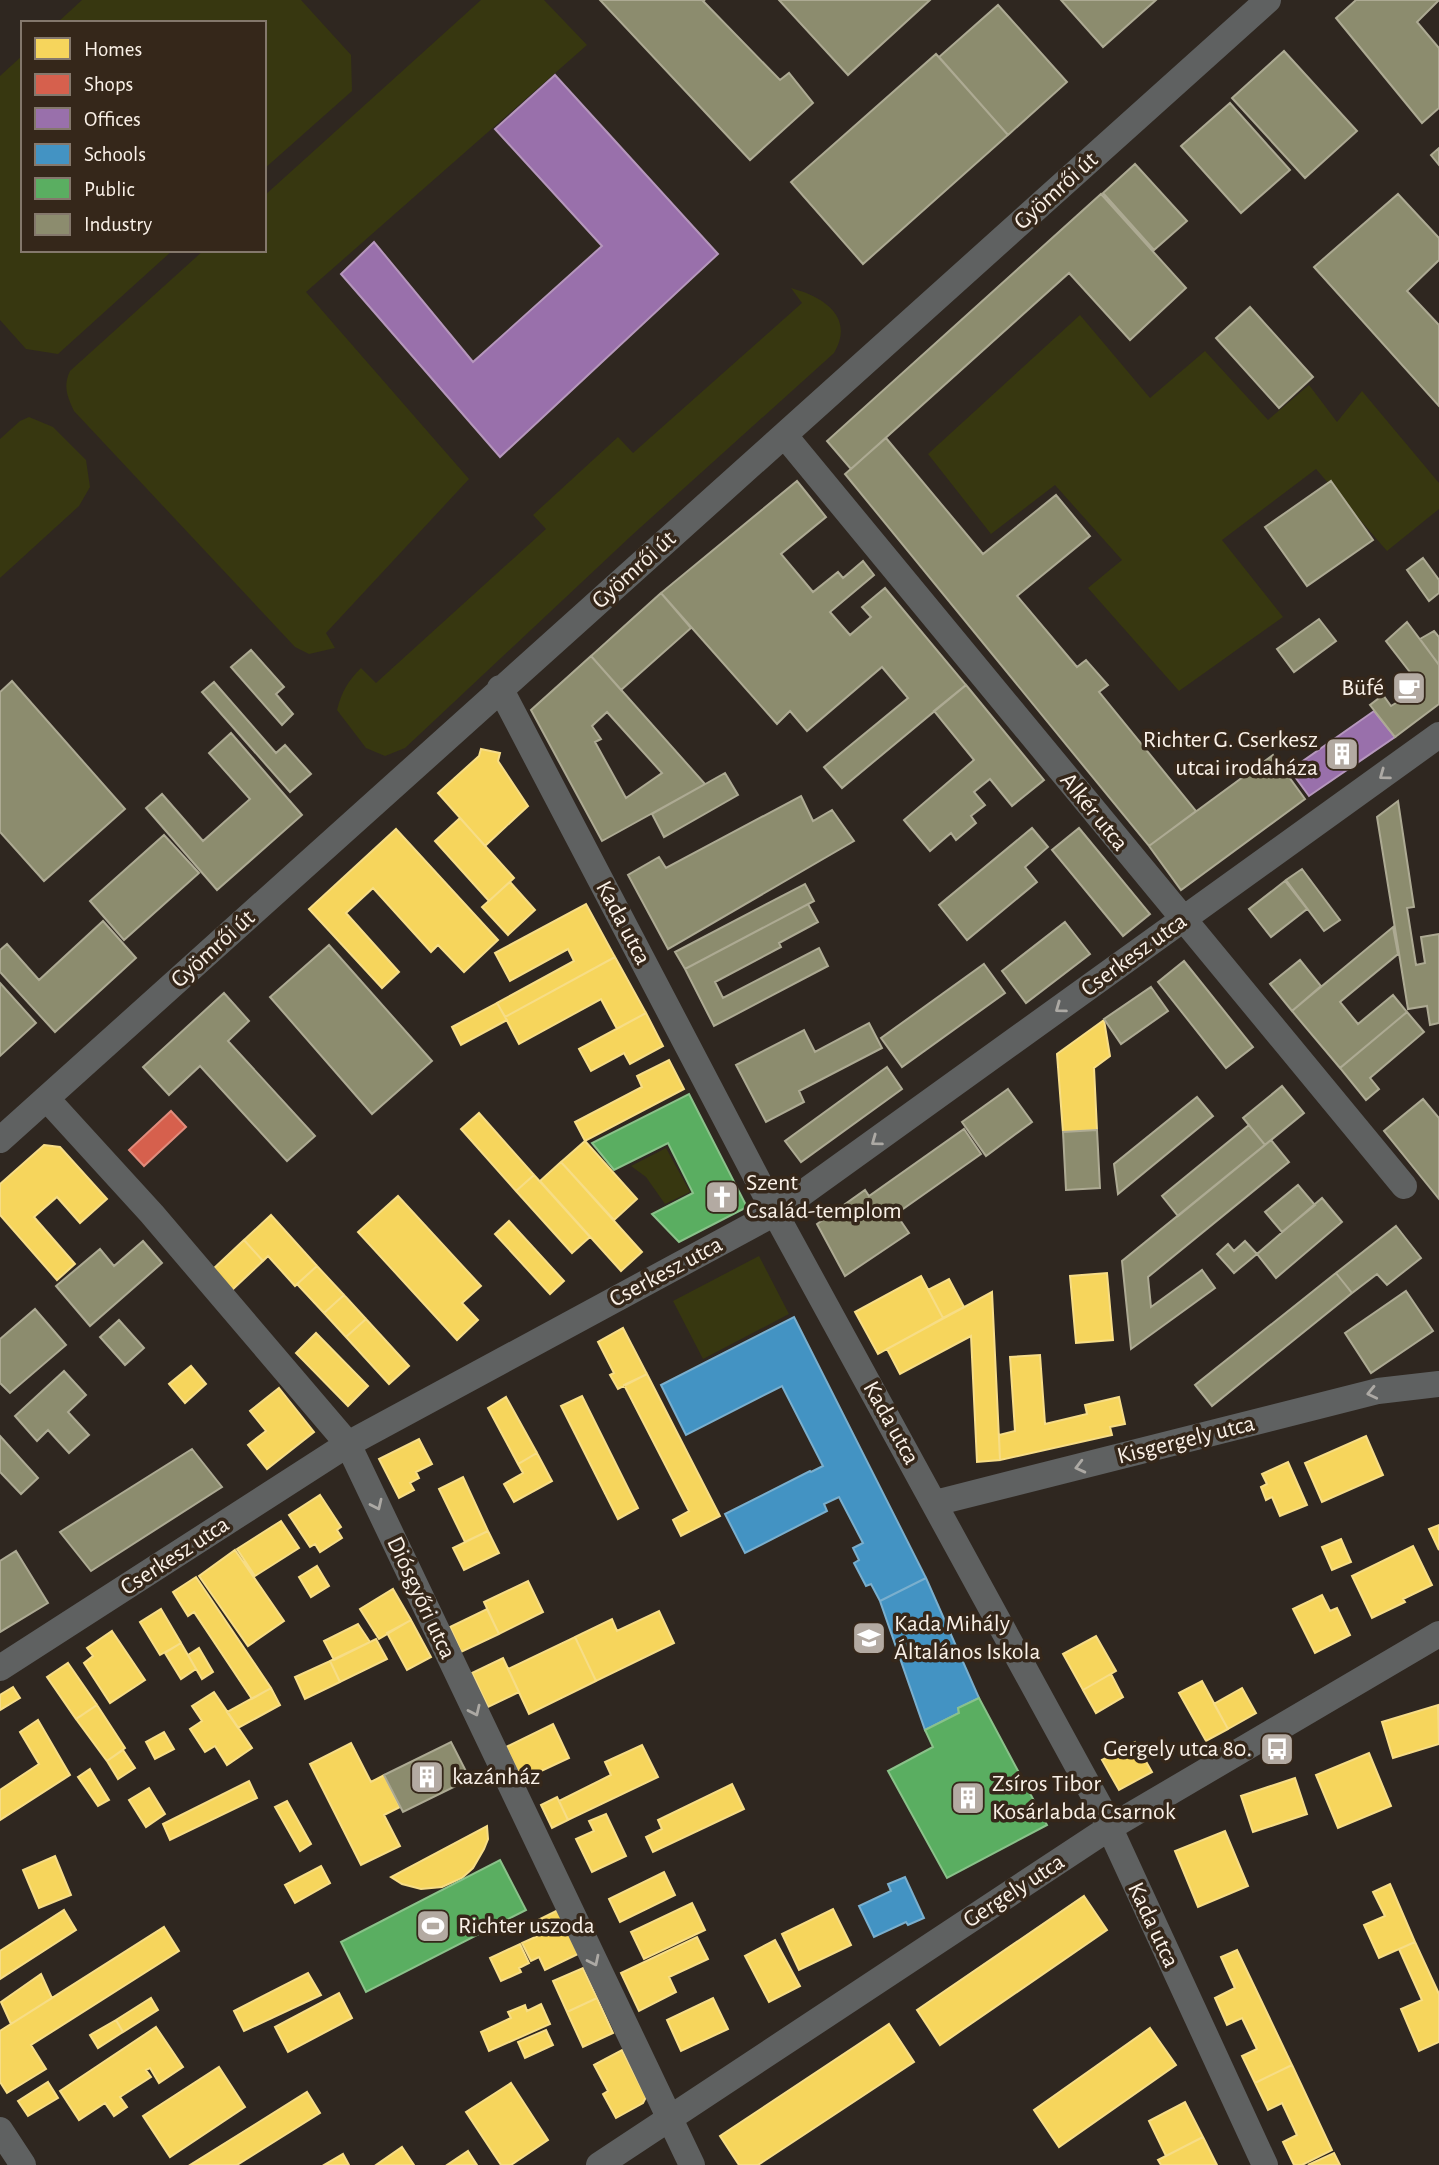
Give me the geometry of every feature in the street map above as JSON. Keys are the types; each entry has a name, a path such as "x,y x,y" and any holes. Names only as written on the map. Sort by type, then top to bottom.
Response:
{"street":[{"name":"Gyömrői út","path":"0,1140 1268,0"},
{"name":"Alkér utca","path":"785,436 1404,1186"},
{"name":"Kada utca","path":"500,688 775,1213 935,1503 1109,1828 1265,2165"},
{"name":"Cserkesz utca","path":"0,1668 348,1444 775,1213 1439,735"},
{"name":"Diósgyőri utca","path":"47,1099 152,1214 348,1444 692,2165"},
{"name":"Kisgergely utca","path":"935,1503 1378,1391 1439,1384"},
{"name":"Gergely utca","path":"598,2165 1109,1828 1439,1634"},
{"path":"0,2130 23,2165"}],"shaded area":[{"path":"82,0 301,0 351,55 352,91 266,167 266,21 59,21"},
{"path":"481,0 544,0 587,45 306,292 469,479 326,633 335,648 309,654 295,647 74,411 67,391 70,371 202,252 266,252 266,194"},
{"path":"21,57 21,252 171,252 58,354 26,349 0,320 0,76"},
{"path":"791,288 815,297 833,310 841,329 840,340 834,353 631,536 405,748 385,756 366,748 337,710 343,692 356,673 361,668 376,683 546,529 533,515 618,437 633,453 802,303"},
{"path":"1080,315 1150,398 1205,351 1268,420 1309,385 1337,422 1362,391 1439,483 1439,509 1387,551 1316,469 1222,540 1283,617 1179,691 1088,588 1122,560 1055,485 991,534 928,454"},
{"path":"29,417 53,427 86,460 90,487 79,506 0,578 0,439 20,421"},
{"path":"666,1148 690,1192 665,1204 646,1177 631,1166"},
{"path":"759,1256 789,1314 703,1359 673,1301"}],"building: Homes":[{"path":"481,749 500,753 498,761 528,806 485,846 438,793 479,756"},
{"path":"460,818 514,878 489,901 435,841"},
{"path":"396,829 498,940 464,972 438,945 431,952 373,888 346,913 399,972 382,988 309,909"},
{"path":"510,882 535,910 508,935 482,907"},
{"path":"586,904 615,957 505,1017 497,1003 574,961 568,949 510,981 495,953"},
{"path":"615,957 646,1013 617,1029 601,999 519,1044 505,1017"},
{"path":"497,1003 507,1020 461,1045 452,1027"},
{"path":"646,1013 663,1046 630,1064 624,1053 591,1071 579,1049"},
{"path":"1104,1020 1110,1056 1094,1068 1097,1130 1063,1132 1057,1054"},
{"path":"669,1060 684,1089 585,1141 575,1122 642,1087 637,1076"},
{"path":"479,1113 534,1175 516,1191 461,1129"},
{"path":"585,1141 637,1199 614,1220 561,1162"},
{"path":"44,1145 60,1147 107,1199 80,1223 57,1197 34,1217 75,1264 57,1280 0,1215 0,1184"},
{"path":"561,1162 642,1252 621,1271 540,1181"},
{"path":"534,1175 590,1237 572,1253 516,1191"},
{"path":"398,1196 481,1286 462,1303 478,1320 457,1340 358,1232"},
{"path":"271,1215 317,1266 295,1286 268,1256 263,1261 244,1240"},
{"path":"509,1221 564,1281 550,1294 495,1234"},
{"path":"244,1240 263,1261 232,1290 213,1269"},
{"path":"317,1266 344,1295 324,1313 297,1284"},
{"path":"1107,1273 1113,1340 1076,1343 1070,1276"},
{"path":"921,1276 943,1318 878,1354 855,1312"},
{"path":"949,1279 964,1307 943,1318 928,1290"},
{"path":"992,1292 1000,1460 977,1462 971,1336 900,1374 887,1349"},
{"path":"344,1295 366,1319 346,1337 324,1313"},
{"path":"366,1319 409,1366 389,1384 346,1337"},
{"path":"623,1328 647,1374 618,1389 610,1375 614,1373 598,1342"},
{"path":"316,1333 368,1386 348,1406 296,1353"},
{"path":"1040,1355 1045,1424 1087,1414 1085,1405 1119,1397 1125,1424 1110,1427 1112,1435 1000,1460 999,1435 1015,1431 1010,1357"},
{"path":"191,1366 206,1384 185,1403 169,1384"},
{"path":"647,1374 720,1516 681,1536 673,1520 689,1511 624,1385"},
{"path":"279,1388 314,1432 267,1469 248,1445 266,1431 250,1411"},
{"path":"582,1396 638,1508 618,1519 561,1406"},
{"path":"506,1397 537,1453 518,1464 488,1408"},
{"path":"1366,1436 1383,1475 1322,1502 1305,1463"},
{"path":"419,1439 432,1464 416,1472 419,1478 410,1483 414,1490 399,1498 379,1459"},
{"path":"537,1453 552,1481 514,1502 504,1484 523,1473 518,1464"},
{"path":"1288,1462 1307,1505 1280,1516 1272,1497 1266,1500 1261,1487 1267,1484 1262,1474"},
{"path":"463,1477 488,1531 465,1542 439,1489"},
{"path":"320,1495 341,1527 337,1530 342,1538 320,1552 315,1544 310,1547 289,1515"},
{"path":"281,1521 299,1548 255,1576 237,1549"},
{"path":"1439,1525 1439,1550 1429,1529"},
{"path":"488,1531 499,1553 464,1570 453,1548"},
{"path":"1341,1539 1351,1562 1332,1570 1322,1547"},
{"path":"1413,1546 1432,1585 1372,1618 1352,1576"},
{"path":"235,1550 284,1621 248,1646 199,1576"},
{"path":"317,1566 329,1586 311,1597 299,1577"},
{"path":"196,1577 271,1688 252,1699 194,1612 188,1616 173,1592"},
{"path":"528,1581 543,1612 499,1634 484,1602"},
{"path":"393,1589 411,1620 379,1639 360,1609"},
{"path":"1322,1595 1330,1611 1337,1608 1350,1635 1315,1653 1293,1609"},
{"path":"161,1609 181,1643 160,1655 140,1622"},
{"path":"487,1609 499,1634 461,1652 450,1627"},
{"path":"659,1611 674,1643 596,1681 575,1637 612,1619 617,1631"},
{"path":"411,1620 431,1657 407,1670 387,1633"},
{"path":"358,1624 370,1642 334,1660 324,1641"},
{"path":"112,1631 145,1680 110,1703 84,1663 93,1656 87,1648"},
{"path":"1096,1636 1116,1671 1083,1690 1063,1654"},
{"path":"575,1637 596,1681 529,1714 508,1669"},
{"path":"376,1639 387,1659 340,1682 330,1661"},
{"path":"181,1643 196,1669 181,1679 165,1653"},
{"path":"199,1648 213,1672 202,1679 188,1655"},
{"path":"503,1658 519,1692 488,1707 472,1673"},
{"path":"330,1661 340,1682 305,1699 295,1677"},
{"path":"68,1663 97,1705 76,1719 47,1677"},
{"path":"1111,1674 1123,1697 1096,1713 1083,1690"},
{"path":"1202,1681 1228,1729 1206,1741 1179,1693"},
{"path":"13,1687 20,1698 0,1710 0,1695"},
{"path":"271,1688 280,1705 238,1728 227,1712"},
{"path":"1242,1688 1256,1713 1228,1729 1214,1704"},
{"path":"214,1692 252,1748 227,1765 215,1746 205,1752 190,1729 202,1721 192,1706"},
{"path":"97,1705 125,1748 107,1761 76,1719"},
{"path":"1438,1705 1439,1744 1393,1758 1382,1722"},
{"path":"38,1720 70,1775 0,1820 0,1790 39,1764 20,1732"},
{"path":"553,1724 569,1758 522,1780 506,1747"},
{"path":"164,1732 174,1749 155,1759 146,1742"},
{"path":"1135,1742 1152,1772 1119,1790 1102,1760"},
{"path":"351,1743 371,1782 384,1775 400,1807 384,1815 400,1846 361,1865 310,1764"},
{"path":"642,1745 658,1777 568,1820 559,1801 611,1775 605,1762"},
{"path":"123,1750 135,1768 118,1779 107,1761"},
{"path":"1369,1753 1391,1806 1338,1828 1316,1775"},
{"path":"90,1769 109,1800 98,1806 78,1777"},
{"path":"1295,1778 1307,1814 1253,1832 1241,1796"},
{"path":"249,1781 257,1798 170,1840 163,1824"},
{"path":"732,1784 744,1809 653,1852 646,1837 662,1829 658,1820"},
{"path":"149,1788 165,1814 146,1827 129,1800"},
{"path":"557,1797 568,1820 552,1828 541,1805"},
{"path":"287,1801 311,1844 300,1851 275,1807"},
{"path":"606,1814 626,1856 592,1872 576,1839 594,1831 589,1821"},
{"path":"487,1826 488,1839 484,1849 473,1868 462,1878 442,1887 421,1889 402,1884 391,1877"},
{"path":"1225,1831 1248,1886 1198,1907 1175,1851"},
{"path":"55,1856 71,1895 39,1908 23,1870"},
{"path":"321,1866 330,1883 295,1903 285,1885"},
{"path":"664,1872 675,1895 620,1922 609,1899"},
{"path":"1390,1884 1415,1942 1379,1958 1364,1925 1385,1916 1373,1892"},
{"path":"1084,1896 1107,1930 940,2045 917,2010"},
{"path":"692,1903 705,1930 644,1959 631,1932"},
{"path":"833,1909 851,1945 799,1970 782,1934"},
{"path":"64,1910 76,1930 0,1979 0,1951"},
{"path":"558,1910 564,1924 538,1936 532,1923"},
{"path":"564,1924 578,1954 545,1970 539,1957 531,1961 522,1943"},
{"path":"164,1927 179,1951 31,2045 46,2069 7,2093 0,2082 0,2031"},
{"path":"697,1937 708,1959 669,1977 676,1992 639,2011 621,1973"},
{"path":"775,1940 800,1986 769,2002 745,1956"},
{"path":"1415,1942 1439,1994 1439,2042 1419,2051 1401,2009 1422,2000 1399,1949"},
{"path":"520,1944 529,1963 519,1968 521,1972 501,1981 490,1958"},
{"path":"1237,1950 1292,2065 1255,2083 1242,2056 1257,2049 1242,2018 1227,2025 1215,1998 1235,1988 1221,1957"},
{"path":"583,1968 597,1998 567,2012 553,1981"},
{"path":"308,1973 321,1995 244,2031 234,2011"},
{"path":"41,1974 52,1998 11,2024 1,2002"},
{"path":"339,1993 352,2018 288,2052 275,2027"},
{"path":"151,1998 158,2010 123,2032 116,2020"},
{"path":"597,1998 613,2033 583,2047 567,2012"},
{"path":"713,1998 728,2029 681,2051 667,2020"},
{"path":"541,2004 550,2024 489,2051 481,2032 511,2018 508,2012 525,2005 527,2011"},
{"path":"116,2020 123,2032 98,2048 90,2035"},
{"path":"889,2024 914,2062 758,2165 739,2165 720,2136"},
{"path":"156,2027 183,2067 159,2083 150,2068 146,2070 151,2077 120,2097 127,2107 114,2116 105,2103 79,2120 60,2091"},
{"path":"1150,2028 1176,2065 1059,2147 1034,2110"},
{"path":"546,2030 553,2045 525,2058 518,2042"},
{"path":"622,2050 646,2097 643,2103 616,2118 603,2094 608,2091 594,2065"},
{"path":"1292,2065 1332,2150 1302,2165 1294,2165 1283,2142 1297,2135 1282,2103 1268,2110 1255,2083"},
{"path":"219,2067 245,2107 170,2157 143,2116"},
{"path":"48,2082 58,2098 28,2116 18,2101"},
{"path":"511,2083 548,2140 511,2165 501,2165 466,2112"},
{"path":"307,2092 320,2113 237,2165 190,2165"},
{"path":"1185,2102 1203,2137 1166,2156 1149,2121"},
{"path":"1203,2137 1217,2165 1161,2165 1158,2160"},
{"path":"402,2147 414,2165 376,2165"},
{"path":"468,2151 477,2165 447,2165"},
{"path":"1334,2153 1340,2165 1308,2165"},
{"path":"343,2154 349,2165 324,2165"}],"building: Shops":[{"path":"171,1111 186,1127 144,1166 129,1150"}],"building: Offices":[{"path":"555,75 718,254 500,457 341,274 374,242 473,362 602,246 495,129"},
{"name":"Richter G. Cserkesz utcai irodaháza","path":"1374,711 1395,737 1309,796 1290,770"}],"building: Schools":[{"path":"794,1317 926,1578 880,1601 871,1584 866,1586 854,1563 859,1560 853,1548 863,1543 839,1497 824,1504 827,1511 745,1553 725,1514 823,1466 782,1386 686,1435 661,1385"},
{"path":"926,1578 979,1698 958,1708 959,1713 925,1730 880,1601"},
{"path":"905,1877 924,1918 908,1925 906,1922 874,1937 859,1906 891,1891 888,1884"}],"building: Public":[{"path":"689,1094 747,1207 679,1242 652,1214 693,1193 668,1143 614,1170 592,1143"},
{"name":"Zsíros Tibor Kosárlabda Csarnok","path":"979,1698 1047,1825 947,1878 888,1771 933,1747 925,1730 959,1713 958,1708"},
{"name":"Richter uszoda","path":"500,1860 526,1910 366,1992 341,1942"}],"building: Industry":[{"path":"600,0 705,0 703,1 780,80 789,73 813,103 750,160"},
{"path":"779,0 930,0 848,75"},
{"path":"1061,0 1156,0 1103,47"},
{"path":"1356,0 1439,0 1417,22 1439,48 1439,108 1422,123 1336,18"},
{"path":"998,5 1067,82 1008,135 939,57"},
{"path":"1284,51 1357,131 1305,178 1232,98"},
{"path":"936,54 1008,135 863,264 791,182"},
{"path":"1230,103 1290,170 1241,213 1181,146"},
{"path":"1439,148 1439,165 1431,155"},
{"path":"1135,164 1187,221 1154,250 1103,193"},
{"path":"1101,194 1186,288 1130,340 1069,273 851,469 827,441"},
{"path":"1398,194 1439,238 1439,260 1407,291 1439,325 1439,406 1314,267"},
{"path":"1250,307 1313,377 1279,408 1216,338"},
{"path":"886,438 983,554 1056,495 1090,536 1017,596 1077,667 1086,660 1108,685 1099,692 1196,811 1149,846 845,474"},
{"path":"797,481 826,517 781,554 813,592 838,572 843,578 863,561 874,575 830,612 850,635 871,617 862,607 885,588 966,685 842,788 824,767 908,698 882,667 807,731 790,711 777,724 661,593"},
{"path":"1331,481 1373,540 1307,586 1265,527"},
{"path":"1423,558 1439,580 1439,593 1429,601 1407,570"},
{"path":"661,593 691,628 621,690 591,656"},
{"path":"1319,619 1336,641 1294,672 1277,649"},
{"path":"1407,622 1439,665 1439,704 1395,737 1370,705 1383,695 1391,706 1399,701 1395,695 1416,680 1386,641"},
{"path":"1434,631 1439,637 1439,665 1420,639"},
{"path":"251,650 284,687 276,694 293,714 282,725 231,667"},
{"path":"591,656 705,784 602,841 531,710","holes":["607,712 662,773 626,798 595,742 601,739 592,726"]},
{"path":"12,681 125,809 44,881 0,832 0,692"},
{"path":"214,682 276,753 285,745 311,774 290,792 202,692"},
{"path":"966,685 1044,780 1012,806 990,779 974,792 985,805 971,816 976,823 956,840 951,833 930,851 904,820 974,760 934,711"},
{"path":"231,733 302,815 217,890 146,808 162,794 203,841 250,799 209,753"},
{"path":"1273,755 1305,799 1181,890 1149,846"},
{"path":"725,773 738,795 664,837 652,814"},
{"path":"801,796 813,821 832,810 854,841 668,949 628,875 659,857 666,868"},
{"path":"1398,801 1414,907 1407,908 1416,965 1425,963 1421,937 1439,934 1439,1023 1430,1025 1427,1006 1408,1009 1377,817"},
{"path":"1032,828 1048,847 1025,867 1037,882 967,940 939,905"},
{"path":"1079,828 1150,914 1123,936 1052,850"},
{"path":"164,835 199,873 124,940 90,901"},
{"path":"1302,869 1340,920 1324,931 1286,880"},
{"path":"1285,881 1307,909 1271,937 1249,909"},
{"path":"805,884 814,901 685,969 675,952"},
{"path":"808,904 818,922 779,943 781,947 715,982 723,998 819,948 828,966 714,1026 685,969"},
{"path":"103,921 136,958 55,1032 0,972 0,950 7,944 39,980"},
{"path":"1065,922 1090,954 1026,1003 1002,971"},
{"path":"1393,927 1398,954 1340,1002 1358,1024 1393,995 1407,1012 1340,1068 1292,1011"},
{"path":"329,945 432,1061 372,1114 270,997"},
{"path":"1300,960 1321,986 1292,1011 1270,984"},
{"path":"1184,961 1253,1047 1226,1068 1158,982"},
{"path":"984,964 1005,993 902,1067 881,1038"},
{"path":"0,983 36,1023 0,1056"},
{"path":"1151,987 1168,1011 1121,1044 1104,1019"},
{"path":"224,993 249,1021 228,1041 315,1136 287,1161 200,1066 169,1095 143,1067"},
{"path":"1407,1012 1424,1032 1370,1078 1379,1089 1366,1100 1340,1068"},
{"path":"869,1023 882,1048 799,1091 804,1102 766,1122 736,1065 804,1030 815,1052"},
{"path":"887,1067 902,1089 801,1162 785,1141"},
{"path":"1282,1086 1304,1113 1265,1145 1243,1118"},
{"path":"1008,1089 1032,1122 986,1156 962,1122"},
{"path":"1197,1097 1213,1116 1118,1194 1114,1164"},
{"path":"1423,1099 1439,1118 1439,1199 1384,1131"},
{"path":"1249,1125 1265,1145 1178,1216 1162,1196"},
{"path":"964,1129 981,1154 896,1214 909,1233 845,1276 817,1224 865,1190 869,1196"},
{"path":"1097,1130 1100,1188 1066,1190 1063,1132"},
{"path":"1271,1140 1289,1162 1148,1277 1151,1307 1202,1270 1215,1288 1131,1349 1122,1261"},
{"path":"1298,1185 1315,1205 1282,1232 1265,1212"},
{"path":"1322,1198 1342,1222 1276,1278 1257,1254"},
{"path":"1396,1226 1421,1258 1387,1285 1377,1274 1352,1293 1336,1273"},
{"path":"143,1241 162,1263 90,1326 56,1286 100,1249 114,1266"},
{"path":"1245,1241 1257,1254 1234,1273 1217,1254 1228,1244 1234,1251"},
{"path":"1336,1273 1352,1293 1212,1406 1195,1385"},
{"path":"1406,1291 1433,1331 1371,1373 1345,1333"},
{"path":"35,1309 66,1345 10,1393 0,1383 0,1339"},
{"path":"119,1320 144,1348 125,1365 100,1337"},
{"path":"64,1371 86,1395 68,1412 89,1435 69,1453 48,1430 37,1441 15,1416"},
{"path":"0,1436 38,1478 21,1494 0,1472"},
{"path":"192,1449 222,1487 91,1571 60,1532"},
{"path":"16,1551 48,1603 0,1632 0,1561"},
{"name":"kazánház","path":"451,1742 470,1779 403,1812 384,1775"}],"place":[{"name":"Büfé","path":"1409,688"},
{"name":"Richter G. Cserkesz utcai irodaháza","path":"1342,754"},
{"name":"Szent Család-templom","path":"722,1197"},
{"name":"Kada Mihály Általános Iskola","path":"869,1638"},
{"name":"Gergely utca 80.","path":"1277,1749"},
{"name":"kazánház","path":"427,1777"},
{"name":"Zsíros Tibor Kosárlabda Csarnok","path":"968,1798"},
{"name":"Richter uszoda","path":"433,1926"}]}
